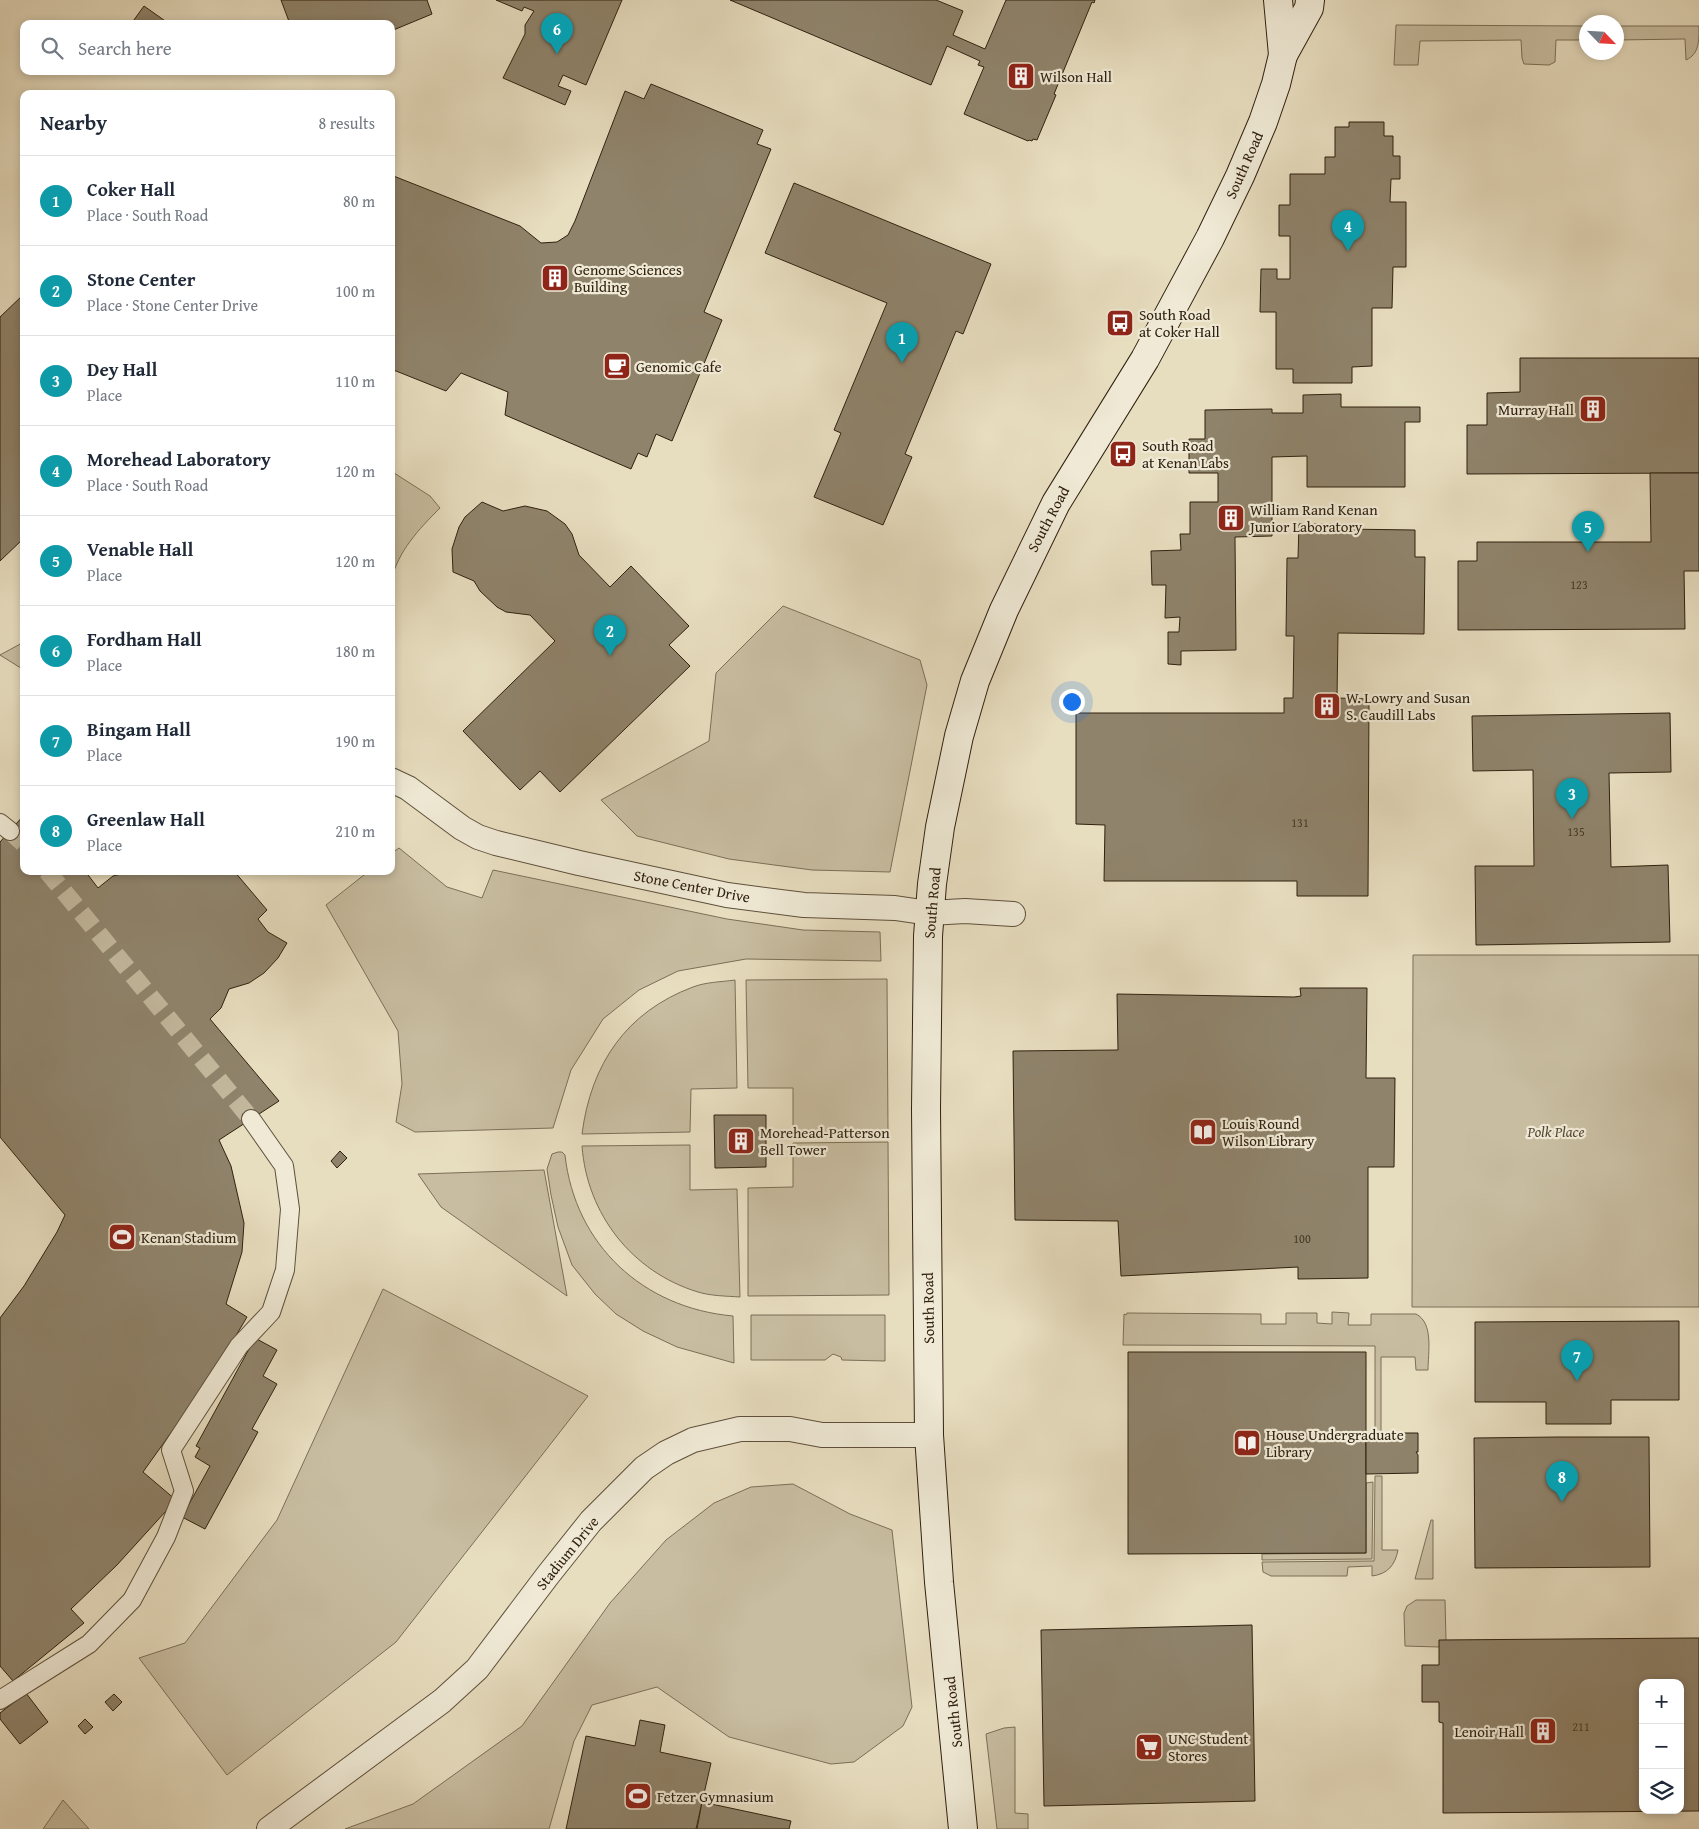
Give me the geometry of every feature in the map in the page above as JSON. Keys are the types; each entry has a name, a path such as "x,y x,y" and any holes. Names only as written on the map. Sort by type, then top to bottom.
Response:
{"main road":[{"name":"South Road","path":"1278,0 1284,55"},
{"name":"South Road","path":"963,1829 940,1582 929,1435 926,1119 929,913 940,827 959,736 975,681 1004,610 1056,503 1145,359 1210,238 1264,122 1284,55 1309,8 1310,0"}],"street":[{"name":"Stone Center Drive","path":"395,782 408,788 462,828 478,837 579,863 727,895 804,905 895,908 929,913 965,911 1014,914"},
{"path":"0,1700 89,1644 132,1600 166,1538 184,1492 171,1450 240,1346 271,1312 285,1270 290,1209 284,1166 252,1119"},
{"name":"Stadium Drive","path":"269,1829 442,1701 476,1670 591,1521 644,1468 666,1453 693,1440 740,1429 790,1428 822,1435 929,1435"}],"green space":[{"path":"1396,25 1579,26 1579,40 1556,40 1555,62 1549,65 1524,64 1521,40 1420,41 1418,65 1394,65"},
{"path":"1624,26 1699,26 1696,51 1686,60 1685,39 1624,40"},
{"path":"395,474 430,496 440,508 417,532 395,568"},
{"path":"783,606 920,660 927,685 890,872 812,870 729,859 637,836 601,800 709,741 716,673"},
{"path":"20,644 20,668 0,655"},
{"path":"399,848 447,887 482,898 493,870 727,919 803,930 880,932 881,961 746,959 678,971 639,990 603,1019 571,1070 553,1128 415,1132 396,1122 402,1084 398,1031 326,905 364,875 395,875 395,851"},
{"name":"Polk Place","path":"1413,955 1699,955 1699,1307 1412,1307"},
{"path":"887,979 888,1132 793,1133 793,1088 748,1088 746,980"},
{"path":"735,980 737,1088 691,1089 690,1132 582,1134 594,1085 603,1063 631,1026 669,998 693,987"},
{"path":"888,1142 889,1295 748,1296 748,1188 793,1187 793,1143"},
{"path":"690,1145 690,1190 737,1189 740,1297 698,1292 674,1283 634,1255 617,1237 603,1217 593,1195 586,1171 582,1146"},
{"path":"562,1152 565,1155 571,1187 583,1217 599,1243 619,1266 643,1285 670,1300 700,1310 733,1316 734,1363 677,1347 643,1331 616,1314 595,1294 572,1265 558,1227 547,1169 552,1154"},
{"path":"544,1170 567,1296 441,1207 418,1174"},
{"path":"383,1289 588,1396 396,1642 227,1775 139,1658 185,1643 277,1520"},
{"path":"1332,1312 1349,1313 1348,1325 1371,1325 1371,1314 1416,1314 1422,1318 1428,1331 1428,1370 1416,1370 1415,1357 1381,1357 1381,1433 1375,1433 1375,1346 1123,1345 1124,1314 1126,1315 1127,1313 1261,1314 1261,1324 1286,1324 1286,1313 1317,1313 1317,1323 1332,1324"},
{"path":"751,1315 885,1315 885,1361 842,1360 841,1357 833,1354 825,1360 751,1360"},
{"path":"1375,1476 1382,1476 1382,1550 1398,1550 1390,1568 1378,1575 1372,1576 1372,1566 1348,1567 1347,1576 1271,1576 1263,1572 1262,1562 1374,1561"},
{"path":"1373,1482 1372,1559 1262,1560 1262,1554 1366,1553 1366,1483"},
{"path":"793,1484 850,1514 892,1530 912,1707 903,1726 854,1762 831,1764 729,1737 657,1687 592,1705 574,1741 549,1829 345,1829 413,1804 522,1726 610,1603 666,1540 714,1503 751,1487"},
{"path":"1431,1520 1433,1520 1433,1579 1415,1579"},
{"path":"1416,1600 1445,1600 1446,1640 1439,1647 1405,1646 1404,1613 1407,1606"},
{"path":"1015,1727 1015,1813 1028,1814 1028,1829 997,1829 986,1734 1004,1728"},
{"path":"63,1800 89,1829 43,1829"}],"building":[{"path":"281,0 427,0 432,14 395,29 395,20 288,20"},
{"path":"496,0 622,0 586,85 563,75 558,86 571,91 565,105 503,78 525,34 525,25 534,11 524,7 522,11"},
{"name":"Wilson Hall","path":"730,0 936,0 963,11 953,35 985,49 1006,0 1095,0 1094,3 1092,2 1037,140 1028,141 964,114 984,67 978,65 980,61 947,46 931,85"},
{"path":"144,6 164,20 134,20"},
{"name":"Genome Sciences Building","path":"651,84 763,130 757,144 771,149 704,312 722,320 672,441 656,434 647,457 638,453 631,469 505,415 508,392 461,373 446,391 395,371 395,177 520,226 541,243 557,242 568,235 575,221 625,91 644,99"},
{"path":"1349,122 1384,122 1384,136 1393,136 1393,156 1400,156 1400,179 1391,179 1390,202 1406,202 1406,267 1393,267 1392,308 1372,308 1372,366 1352,367 1352,383 1293,383 1293,369 1276,369 1276,312 1260,312 1261,269 1277,269 1277,279 1290,279 1290,236 1279,236 1279,205 1290,205 1290,174 1325,174 1325,157 1335,157 1335,127 1349,127"},
{"path":"794,183 991,264 963,334 956,331 905,454 912,457 883,525 814,497 841,433 834,430 887,303 765,253"},
{"path":"20,298 20,542 0,561 0,317"},
{"name":"Murray Hall","path":"1520,358 1699,358 1699,473 1467,474 1467,425 1487,425 1487,393 1520,392"},
{"name":"William Rand Kenan Junior Laboratory","path":"1341,394 1341,407 1420,407 1420,422 1405,422 1405,487 1307,487 1307,456 1272,457 1272,536 1235,537 1236,650 1181,651 1181,665 1168,664 1168,632 1179,632 1180,617 1165,618 1166,585 1152,585 1151,551 1181,550 1180,534 1190,534 1190,502 1218,502 1218,473 1189,473 1189,439 1205,439 1205,410 1272,409 1272,413 1303,413 1303,395"},
{"path":"1650,473 1699,473 1699,571 1684,571 1685,629 1458,630 1458,561 1477,561 1477,542 1651,542"},
{"path":"482,502 503,511 525,506 547,511 565,524 572,534 579,555 610,587 631,566 689,626 669,645 690,666 560,792 540,771 520,790 463,731 555,641 530,615 506,612 497,607 480,591 474,581 453,572 452,549 459,527 465,517"},
{"name":"W. Lowry and Susan S. Caudill Labs","path":"1299,524 1341,524 1341,529 1415,530 1415,557 1425,557 1424,634 1338,633 1337,698 1369,699 1368,896 1297,896 1297,881 1104,881 1105,825 1076,824 1076,713 1284,713 1284,698 1293,698 1294,636 1286,636 1287,558 1298,558"},
{"path":"1670,713 1671,772 1609,773 1611,867 1668,865 1670,942 1476,945 1475,866 1534,866 1533,770 1473,771 1472,716"},
{"name":"Kenan Stadium","path":"20,820 20,875 88,875 98,888 117,875 237,875 267,910 258,919 268,932 287,943 278,958 264,973 249,983 229,989 221,1008 210,1019 279,1101 219,1140 231,1166 244,1223 242,1252 226,1304 247,1317 215,1371 143,1472 176,1500 117,1565 71,1609 84,1623 13,1681 0,1666 0,1318 24,1286 57,1232 65,1215 0,1137 0,842"},
{"name":"Louis Round Wilson Library","path":"1300,988 1367,988 1366,1078 1395,1078 1394,1167 1368,1167 1368,1278 1298,1279 1298,1267 1121,1276 1118,1221 1015,1220 1013,1051 1118,1050 1117,994 1294,997 1301,996"},
{"name":"Morehead-Patterson Bell Tower","path":"714,1115 766,1115 766,1167 715,1168"},
{"path":"340,1151 347,1158 337,1168 331,1161"},
{"path":"1679,1321 1679,1400 1611,1400 1611,1424 1546,1424 1546,1402 1475,1402 1475,1322"},
{"path":"255,1338 277,1350 263,1376 277,1384 252,1429 258,1432 205,1529 182,1517 210,1466 195,1457 200,1448 196,1446"},
{"name":"House Undergraduate Library","path":"1128,1352 1366,1352 1366,1553 1128,1554"},
{"path":"1366,1433 1418,1433 1418,1452 1416,1452 1418,1455 1418,1473 1366,1474"},
{"path":"1649,1437 1650,1567 1475,1568 1474,1438"},
{"name":"UNC Student Stores","path":"1252,1625 1255,1801 1044,1806 1041,1630"},
{"name":"Lenoir Hall","path":"1699,1638 1699,1811 1684,1811 1684,1679 1639,1679 1639,1811 1443,1813 1443,1723 1439,1722 1439,1702 1422,1702 1422,1665 1439,1665 1439,1640"},
{"path":"26,1693 48,1722 20,1744 0,1719 0,1713"},
{"path":"114,1694 122,1702 113,1711 105,1702"},
{"path":"85,1719 93,1727 85,1734 78,1726"},
{"name":"Fetzer Gymnasium","path":"640,1720 665,1725 660,1752 711,1763 696,1829 566,1829 586,1736 635,1746"},
{"path":"702,1802 791,1821 789,1829 697,1829"}],"tunnel":[{"path":"10,831 20,840"},
{"path":"50,875 251,1119"}],"place":[{"name":"Fordham Hall","path":"557,54"},
{"name":"Wilson Hall","path":"1021,76"},
{"name":"Morehead Laboratory","path":"1348,251"},
{"name":"Genome Sciences Building","path":"555,278"},
{"name":"South Road at Coker Hall","path":"1120,323"},
{"name":"Coker Hall","path":"902,363"},
{"name":"Genomic Cafe","path":"617,366"},
{"name":"Murray Hall","path":"1593,409"},
{"name":"South Road at Kenan Labs","path":"1123,454"},
{"name":"William Rand Kenan Junior Laboratory","path":"1231,518"},
{"name":"Venable Hall","path":"1588,552"},
{"name":"Stone Center","path":"610,656"},
{"name":"W. Lowry and Susan S. Caudill Labs","path":"1327,706"},
{"name":"Dey Hall","path":"1572,819"},
{"name":"Louis Round Wilson Library","path":"1203,1132"},
{"name":"Morehead-Patterson Bell Tower","path":"741,1141"},
{"name":"Kenan Stadium","path":"122,1237"},
{"name":"Bingam Hall","path":"1577,1381"},
{"name":"House Undergraduate Library","path":"1247,1443"},
{"name":"Greenlaw Hall","path":"1562,1502"},
{"name":"Lenoir Hall","path":"1543,1731"},
{"name":"UNC Student Stores","path":"1149,1747"},
{"name":"Fetzer Gymnasium","path":"638,1796"}]}
